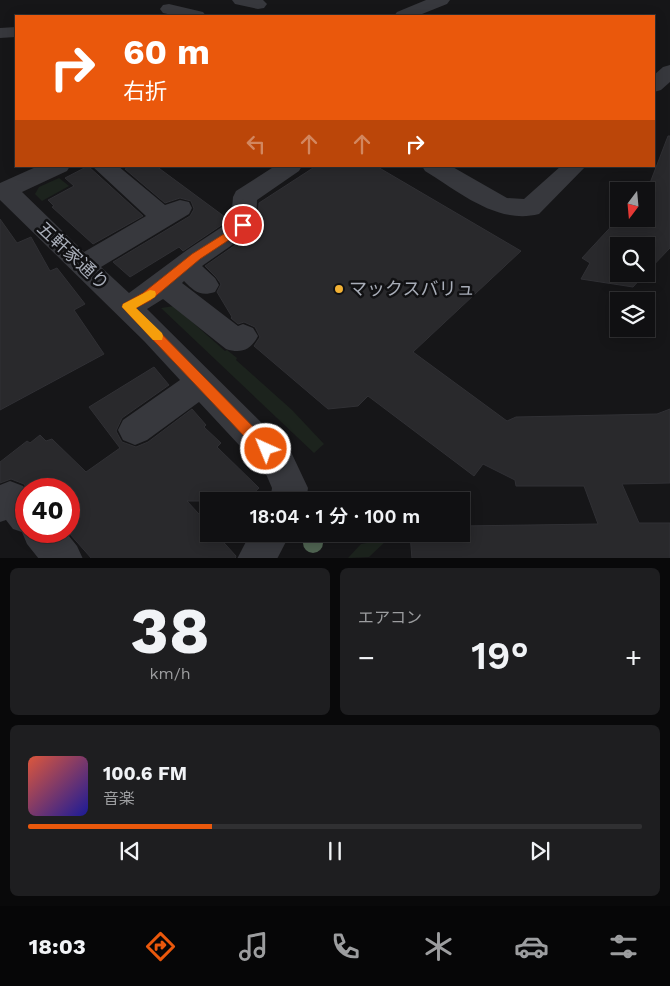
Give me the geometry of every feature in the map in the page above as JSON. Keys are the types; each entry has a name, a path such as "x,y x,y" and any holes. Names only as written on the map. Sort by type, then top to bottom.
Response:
{"street":[{"path":"241,0 258,4"},
{"path":"410,15 440,0"},
{"path":"169,8 194,15"},
{"path":"0,32 15,32"},
{"path":"3,191 57,167"},
{"path":"82,265 171,212 104,167"},
{"path":"128,307 147,296 196,257 243,225 245,197 289,167"},
{"path":"435,167 502,206 530,208 573,167"},
{"name":"五軒家通り","path":"3,191 128,307 202,382 279,463 290,488 289,492"},
{"path":"186,266 205,285"},
{"path":"163,284 236,341 243,336"},
{"path":"134,430 202,382"},
{"path":"0,505 10,498 15,504"},
{"path":"256,558 267,542"},
{"path":"51,543 64,558"}],"shaded area":[{"path":"59,178 69,186 42,201 35,194 39,187"},
{"path":"174,306 225,351 227,350 237,358 236,360 292,410 324,444 314,453 161,308"},
{"path":"385,542 369,557 348,558 361,544"}],"building":[{"path":"668,136 670,136 670,248 655,264 655,237 610,237 610,282 638,282 633,287 581,279 590,263 582,258 610,228 655,228 655,182 650,182"},
{"path":"89,167 143,216 93,244 52,207 54,206 48,200 74,186 65,178"},
{"path":"129,167 157,167 229,220 183,251 179,247 130,277 113,262 190,216 194,209 191,201 180,198 165,203 125,169"},
{"name":"マックスバリュ","path":"314,167 378,167 521,251 413,352 507,421 516,417 657,414 670,409 670,483 622,484 639,523 670,523 670,558 412,558 411,542 470,542 470,526 598,524 584,486 516,486 515,480 483,464 474,476 368,396 358,406 328,409 254,346 260,337 255,327 244,322 238,324 231,318 217,292 221,284 205,266 254,232 258,225 259,203"},
{"path":"0,219 17,243 31,237 50,271 57,268 85,304 74,310 104,354 0,410"},
{"path":"154,367 169,385 122,418 116,431 122,442 136,447 148,442 192,409 206,425 204,427 221,443 217,447 259,488 255,492 200,492 200,501 187,501 200,515 200,542 223,542 236,556 235,558 91,558 78,543 80,543 80,478 15,478 15,481 11,479 0,483 0,462 27,441 30,443 40,435 46,441 52,439 86,472 120,448 89,407"}],"slow traffic":[{"path":"150,294 128,307 157,336"}],"place":[{"name":"マックスバリュ","path":"339,289"}],"route":[{"path":"243,225 196,257 147,296 128,307 266,449"}]}
